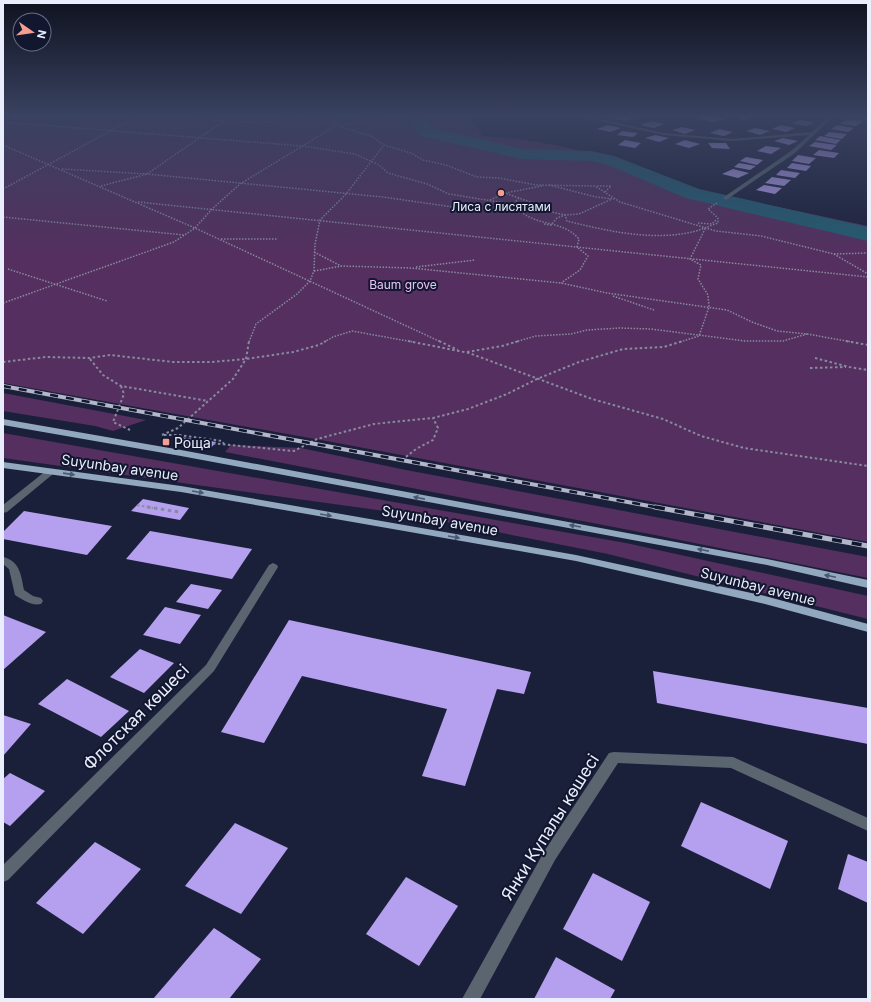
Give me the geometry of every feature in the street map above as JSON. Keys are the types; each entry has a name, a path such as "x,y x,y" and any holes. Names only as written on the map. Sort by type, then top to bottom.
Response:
{"main road":[{"name":"Suyunbay avenue","path":"3,422 736,556 868,584"},
{"name":"Suyunbay avenue","path":"3,465 181,489 576,558 765,600 868,628"}],"street":[{"path":"726,198 777,163"},
{"path":"3,510 50,472"},
{"path":"3,560 16,570 19,592 29,599 37,601"},
{"name":"Флотская көшесі","path":"3,875 210,668 273,567"},
{"name":"Янки Купалы көшесі","path":"471,999 550,855 614,757 733,763 868,825"}],"path":[{"path":"46,163 195,228 464,352 537,379 592,399 663,419 701,436 744,448 868,466"},
{"path":"100,186 147,174 164,163"},
{"path":"3,303 174,242 195,228 212,209 240,184 275,163"},
{"path":"162,435 178,428 233,379 246,359 248,344 256,324 297,294 310,281 314,271 314,244 320,220 346,194 369,163"},
{"path":"375,163 388,173 427,184 449,194 536,208 565,215"},
{"path":"436,163 446,165 477,177 500,178 536,185 611,186 606,192"},
{"path":"3,189 49,164"},
{"path":"60,169 147,174 383,197 453,207 474,206 520,212 538,220 571,231 579,239 577,247"},
{"path":"489,200 505,193 548,185 596,197 617,200 696,223 716,231 761,236 834,254 868,253"},
{"path":"594,186 604,189 617,200"},
{"path":"505,193 530,202 536,208"},
{"path":"515,205 514,203 520,198"},
{"path":"552,224 555,222 556,218 565,215 579,214 612,199"},
{"path":"136,202 868,277"},
{"path":"515,205 520,212"},
{"path":"713,205 708,210 718,218"},
{"path":"565,215 567,221 589,227 620,232 670,234 690,232 706,228 718,223 718,218"},
{"path":"3,217 185,235"},
{"path":"696,223 712,224 718,218"},
{"path":"544,224 552,224"},
{"path":"690,259 706,228"},
{"path":"219,239 277,239"},
{"path":"561,283 580,270 588,256 577,247"},
{"path":"314,252 342,266"},
{"path":"834,254 868,274"},
{"path":"690,259 701,265 698,279 708,295 709,307 700,336"},
{"path":"411,268 475,260"},
{"path":"314,271 342,266 411,268 561,283 607,293 728,310 752,322 777,331 807,334 868,345"},
{"path":"8,269 107,301"},
{"path":"607,293 654,310"},
{"path":"3,362 46,357 90,358 110,355 173,362 211,362 246,359 293,352 319,345 334,337 352,332 377,335 464,352 502,346 536,336 571,334 587,330 620,328 651,329 746,341 783,340 807,334"},
{"path":"215,444 294,451 317,439 374,424 433,418 468,409 507,394 537,379 579,362 622,349 664,347 700,336"},
{"path":"90,358 100,372 110,382 121,386 209,401"},
{"path":"816,358 849,367 868,370"},
{"path":"810,368 849,367"},
{"path":"121,386 124,394 113,422 133,432"},
{"path":"402,460 416,449 433,440 438,428 433,418"},
{"path":"155,434 222,441 224,444"},
{"path":"137,505 180,512"}],"green space":[{"name":"Baum grove","path":"3,163 627,163 694,194 734,204 764,204 868,226 868,542 337,443 3,383"},
{"path":"3,393 146,420 113,431 95,426 3,411"},
{"path":"3,433 626,543 868,596 868,619 608,554 406,514 3,458"},
{"path":"231,445 301,448 406,470 868,557 868,578 655,535 225,452"}],"building":[{"path":"739,163 756,166 750,170 734,167"},
{"path":"747,163 760,163 757,165"},
{"path":"792,163 811,166 806,171 787,168"},
{"path":"733,169 749,173 738,178 722,174"},
{"path":"781,170 800,173 795,178 776,175"},
{"path":"772,177 791,180 784,186 765,183"},
{"path":"764,185 782,188 775,194 756,190"},
{"path":"180,437 216,442 210,449 175,443"},
{"path":"143,499 189,508 180,520 131,511"},
{"path":"24,511 112,526 87,555 3,539 3,532"},
{"path":"150,531 252,549 232,579 126,559"},
{"path":"191,584 222,590 208,609 176,602"},
{"path":"165,607 201,615 180,644 143,635"},
{"path":"3,615 46,632 3,670"},
{"path":"289,620 531,672 524,694 497,689 465,786 422,776 447,709 302,676 264,743 221,732"},
{"path":"140,649 174,663 144,693 110,677"},
{"path":"653,671 868,708 868,744 657,703"},
{"path":"67,679 129,711 101,737 38,704"},
{"path":"3,715 31,724 3,756"},
{"path":"10,773 45,791 10,826 3,822 3,779"},
{"path":"701,802 788,841 770,889 681,846"},
{"path":"235,823 288,848 241,914 185,886"},
{"path":"95,842 141,869 83,934 36,903"},
{"path":"848,854 868,862 868,903 838,889"},
{"path":"593,873 650,902 622,961 563,929"},
{"path":"406,877 458,906 419,966 366,934"},
{"path":"214,928 261,959 229,999 153,999"},
{"path":"556,957 615,990 610,999 534,999"}],"waterway":[{"path":"618,163 693,194 868,234"}],"railway":[{"path":"3,386 660,508"},
{"path":"655,507 868,546"}],"place":[{"name":"Лиса с лисятами","path":"501,193"},
{"name":"Роща","path":"166,442"}]}
